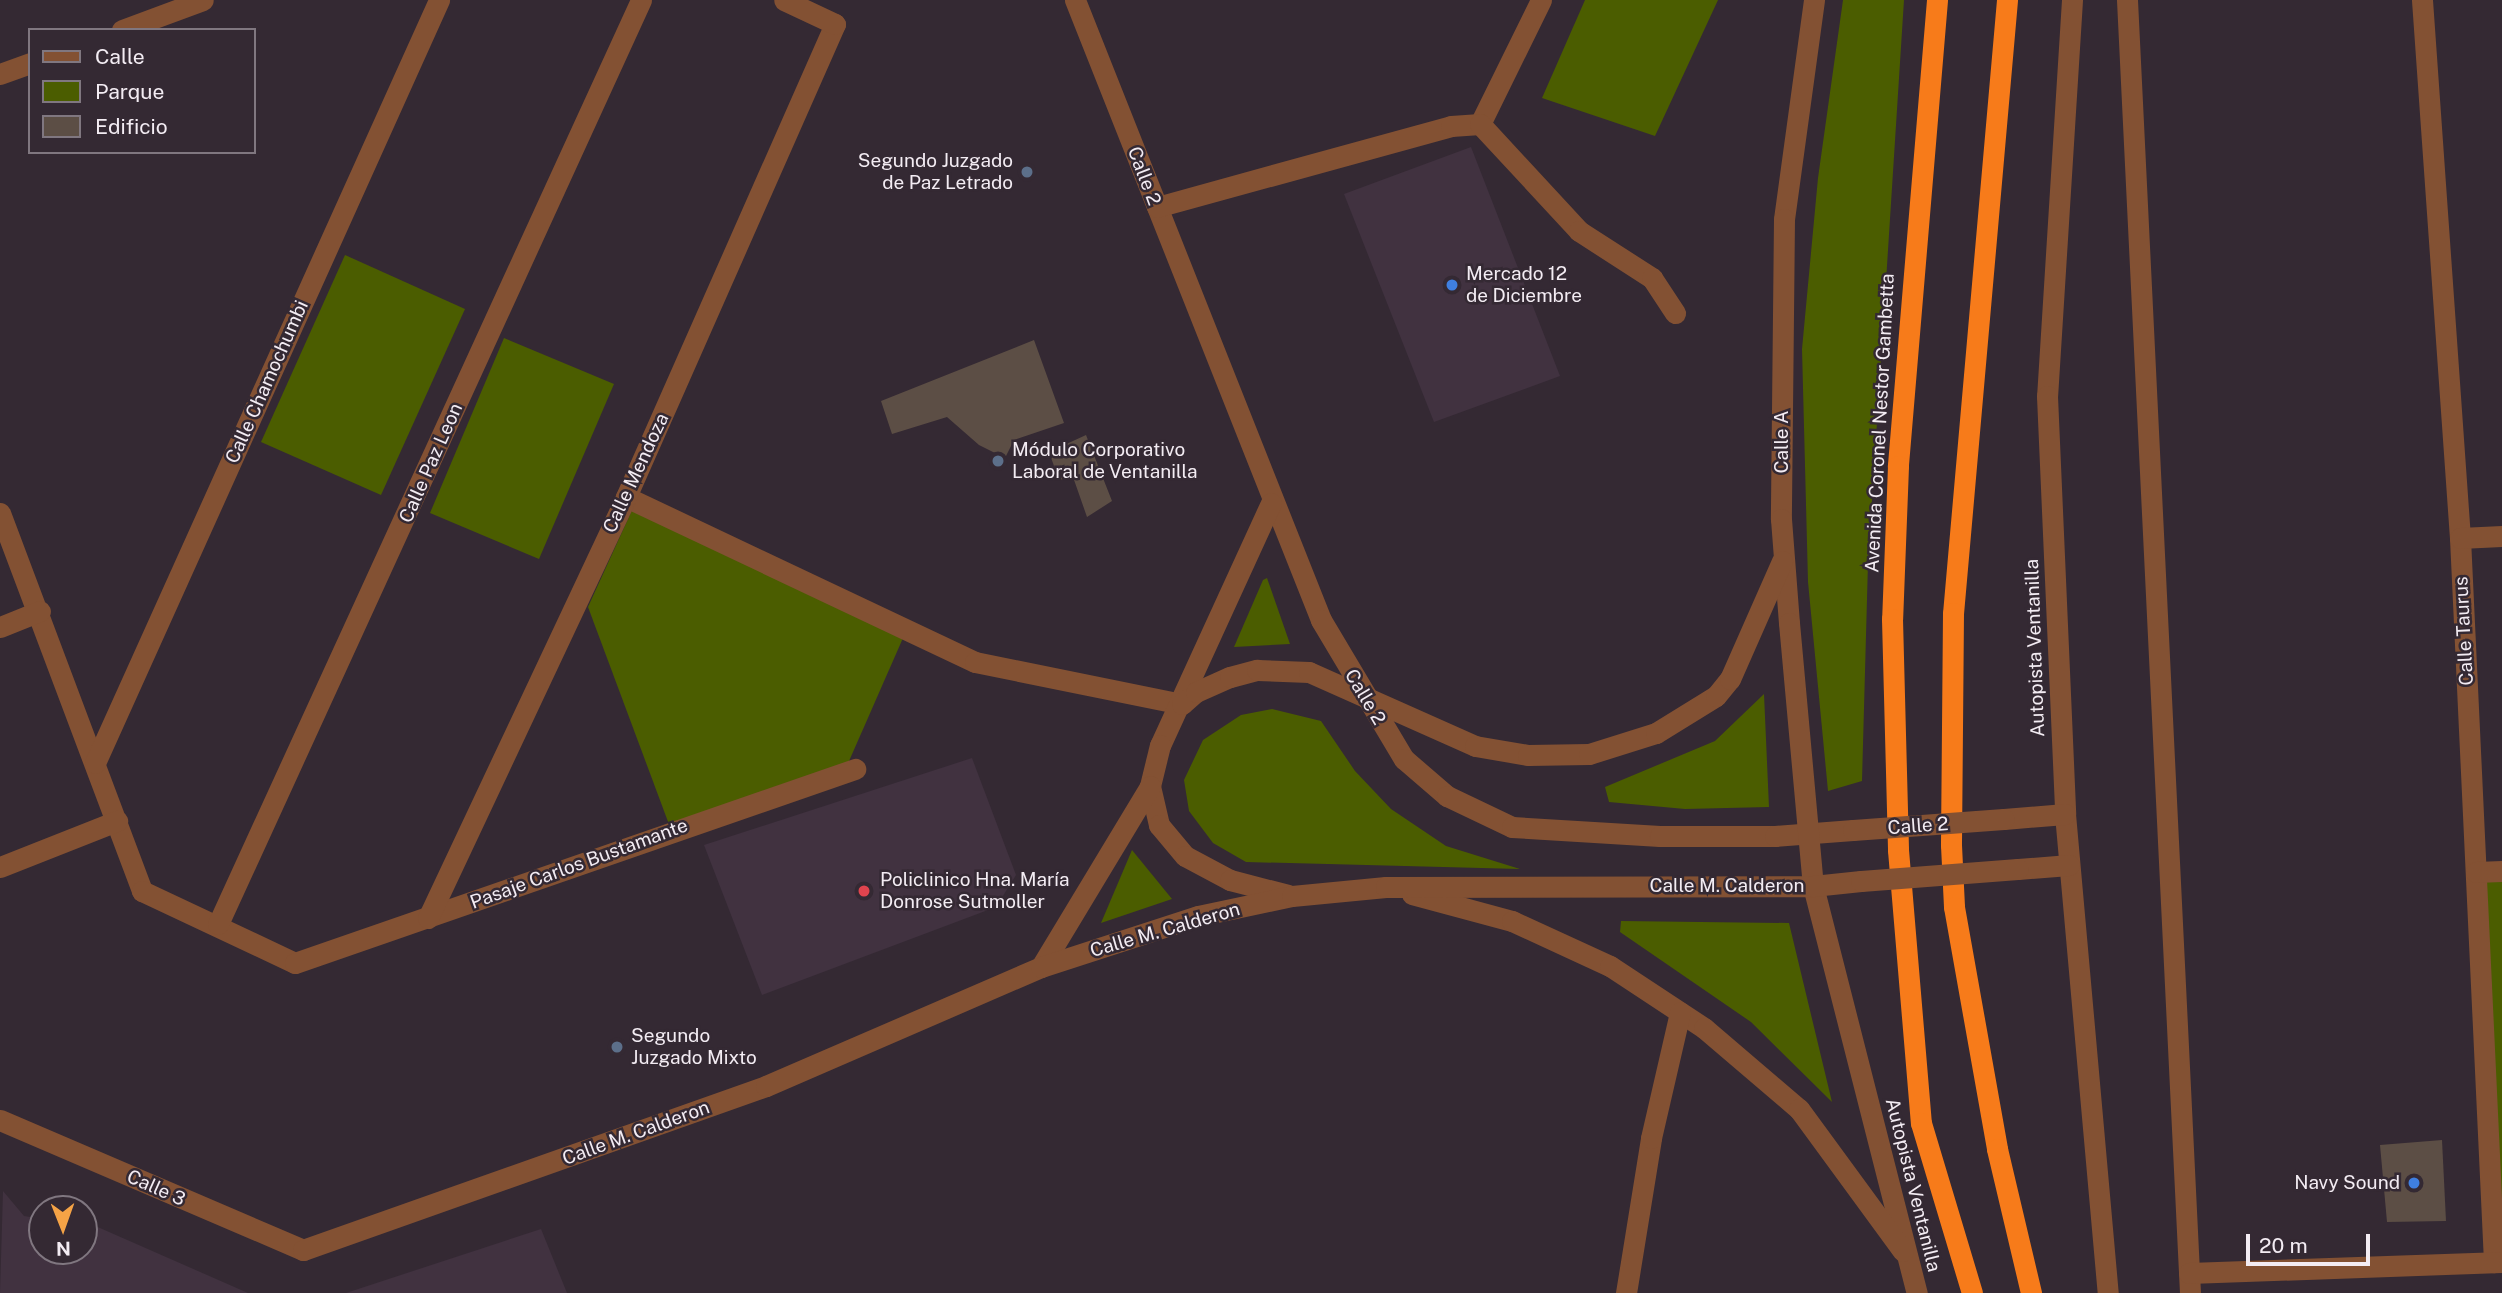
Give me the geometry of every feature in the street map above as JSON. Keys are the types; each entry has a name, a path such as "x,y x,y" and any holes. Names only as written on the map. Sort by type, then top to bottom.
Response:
{"highway":[{"name":"Avenida Coronel Nestor Gambetta","path":"1898,849 1892,619 1898,466 1937,0"},
{"path":"2007,0 1953,613 1951,845 1954,907 1997,1149 2031,1293"},
{"name":"Autopista Ventanilla","path":"1898,849 1921,1123 1972,1293"}],"street":[{"path":"127,28 203,0"},
{"name":"Calle Chamochumbi","path":"95,763 439,0"},
{"name":"Calle Paz Leon","path":"218,925 641,0"},
{"name":"Calle Mendoza","path":"428,918 626,497 835,24 784,0"},
{"name":"Calle 2","path":"1075,0 1272,503 1321,620 1361,694 1404,758 1447,796 1511,827 1600,835 1807,834 2064,814"},
{"path":"1480,124 1541,0"},
{"name":"Calle A","path":"1813,886 1784,555 1784,219 1814,0"},
{"name":"Autopista Ventanilla","path":"2072,0 2047,396 2064,814 2108,1293"},
{"path":"2127,0 2190,1283 2498,1262"},
{"name":"Calle Taurus","path":"2423,0 2460,538 2498,1262"},
{"path":"0,74 28,65"},
{"path":"1157,207 1451,126 1480,124"},
{"path":"1480,124 1579,231 1652,278 1675,313"},
{"path":"626,497 975,662 1182,704 1213,683 1257,670 1309,672 1475,746 1528,755 1589,754 1656,733 1716,696 1730,679 1784,555"},
{"path":"1041,967 1150,786 1160,746 1182,704 1272,503"},
{"path":"0,513 40,611 142,891 218,925"},
{"path":"2460,538 2502,536"},
{"path":"0,627 40,611"},
{"name":"Pasaje Carlos Bustamante","path":"218,925 295,963 304,962 855,769"},
{"path":"1150,786 1159,825 1185,856 1230,880 1292,896"},
{"path":"0,867 117,821"},
{"name":"Calle M. Calderon","path":"314,1249 766,1087 1041,967 1198,916 1292,896 1386,887 1813,886 2069,864"},
{"path":"2476,872 2502,870"},
{"name":"Autopista Ventanilla","path":"1813,886 1917,1293"},
{"path":"1386,887 1513,921 1610,966 1680,1012 1798,1109 1909,1259"},
{"path":"1626,1293 1651,1138 1680,1012"},
{"name":"Calle 3","path":"0,1120 292,1249 314,1249"}],"shaded area":[{"name":"Mercado 12 de Diciembre","path":"1471,147 1560,376 1434,422 1344,194"},
{"name":"Policlinico Hna. María Donrose Sutmoller","path":"972,758 1016,875 996,907 762,995 704,845"},
{"path":"3,1191 24,1216 28,1217 28,1265 98,1265 98,1227 248,1293 0,1293"},
{"path":"541,1229 567,1293 346,1293"}],"green space":[{"path":"1585,0 1718,0 1655,136 1542,98"},
{"path":"1843,0 1904,0 1868,563 1862,781 1828,791 1808,582 1802,349 1818,178"},
{"path":"345,255 465,309 381,495 261,442"},
{"path":"504,338 614,384 539,559 430,513"},
{"path":"633,508 903,638 846,768 670,827 588,607"},
{"path":"1267,578 1290,644 1234,647 1263,580"},
{"path":"1764,694 1769,807 1685,809 1609,802 1605,787 1715,741"},
{"path":"1272,709 1321,721 1355,771 1391,809 1446,846 1520,869 1246,862 1213,843 1189,811 1184,780 1203,740 1241,715"},
{"path":"1132,850 1172,899 1101,923"},
{"path":"2476,872 2502,873 2502,1252"},
{"path":"1621,921 1789,923 1832,1102 1751,1022 1620,932"}],"building":[{"path":"1034,340 1064,423 1014,440 1005,458 979,445 947,417 892,434 881,401"},
{"path":"1086,435 1112,501 1087,517 1073,477 1059,480 1049,452"},
{"name":"Navy Sound","path":"2442,1140 2446,1221 2387,1222 2380,1145"}],"place":[{"name":"Segundo Juzgado de Paz Letrado","path":"1027,172"},
{"name":"Mercado 12 de Diciembre","path":"1452,285"},
{"name":"Módulo Corporativo Laboral de Ventanilla","path":"998,461"},
{"name":"Policlinico Hna. María Donrose Sutmoller","path":"864,891"},
{"name":"Segundo Juzgado Mixto","path":"617,1047"},
{"name":"Navy Sound","path":"2414,1183"}]}
